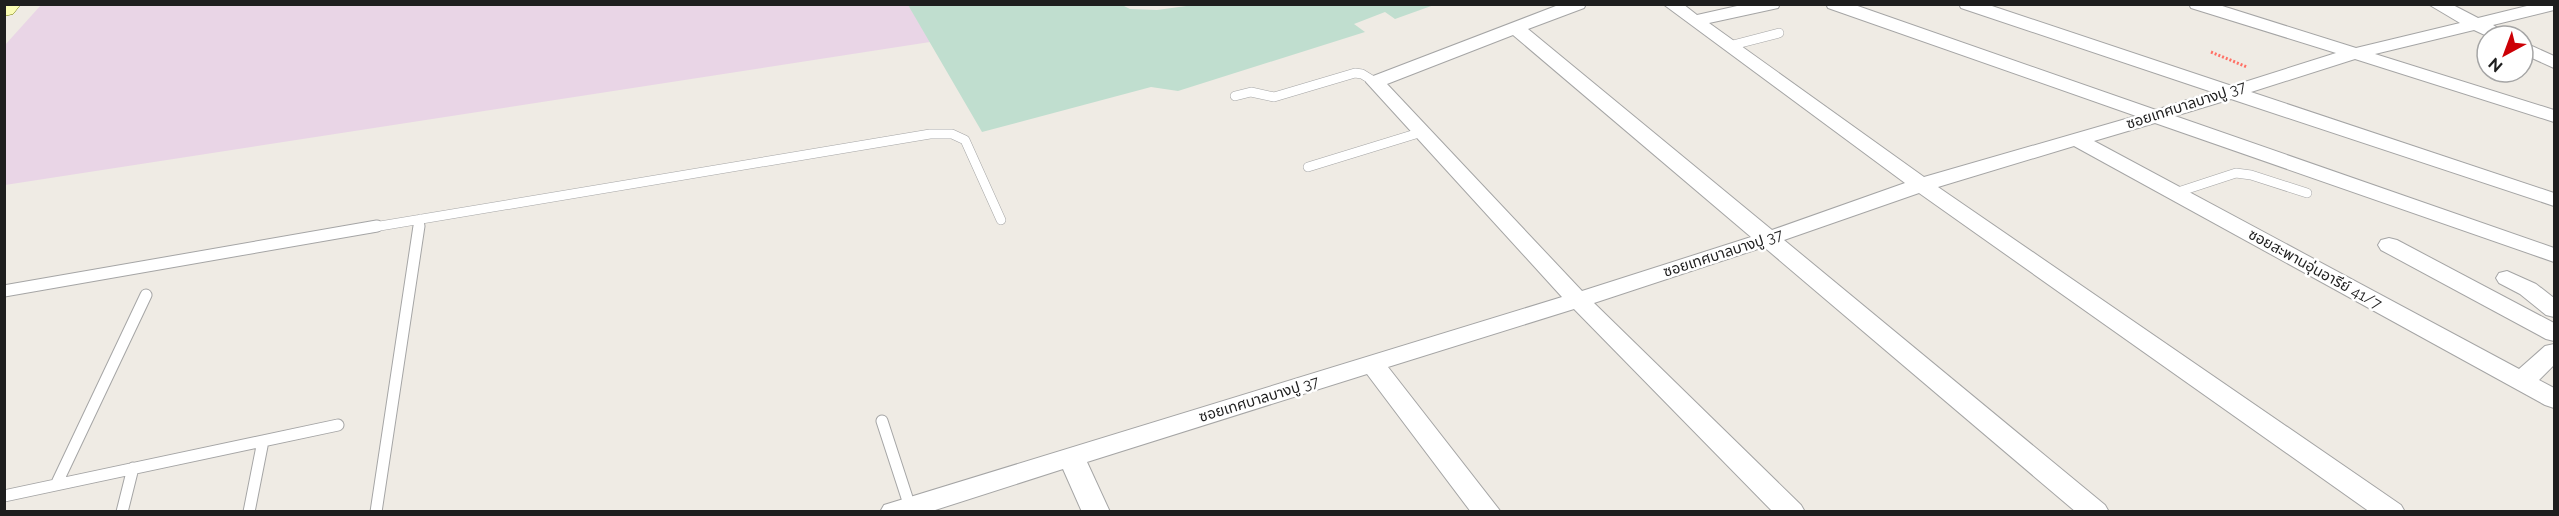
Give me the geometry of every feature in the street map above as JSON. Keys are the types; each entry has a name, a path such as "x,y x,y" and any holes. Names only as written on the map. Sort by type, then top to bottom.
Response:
{"main road":[{"path":"4,9 9,4"}],"street":[{"path":"1578,4 1375,82 1578,300 1791,512"},
{"path":"1671,4 1921,185 2391,512"},
{"path":"1694,21 1772,4"},
{"path":"1834,4 2554,255"},
{"path":"1967,4 2554,200"},
{"path":"2197,4 2554,116"},
{"path":"2436,4 2475,23"},
{"name":"ซอยเทศบาลบางปู 37","path":"902,509 1578,300 1767,239 1921,185 2156,116 2353,54 2554,5"},
{"path":"1517,29 2095,512"},
{"path":"2535,53 2554,63"},
{"name":"ซอยสะพานอุ่นอารีย์ 41/7","path":"2076,139 2554,399"},
{"path":"2389,245 2554,333"},
{"path":"2507,278 2528,289 2554,310"},
{"path":"2522,381 2554,352"},
{"path":"1372,364 1487,512"},
{"path":"1071,457 1096,512"}],"lane":[{"path":"1728,46 1779,33"},
{"path":"1235,96 1251,92 1274,97 1354,73 1362,74 1375,82"},
{"path":"1308,167 1422,132"},
{"path":"4,291 919,136 952,134 965,140 1001,220"},
{"path":"2175,193 2236,173 2251,175 2307,193"},
{"path":"376,512 420,219"},
{"path":"56,485 146,295"},
{"path":"882,421 902,509"},
{"path":"4,496 338,424"},
{"path":"249,512 263,441"},
{"path":"122,512 133,468"}],"path":[{"path":"2211,52 2273,78"}],"shaded area":[{"path":"908,4 930,42 5,185 5,45 41,5"}],"green space":[{"path":"1120,4 1130,9 1157,10 1201,4 1434,5 1395,19 1385,12 1354,24 1365,32 1178,91 1151,87 982,132 908,5"}]}
